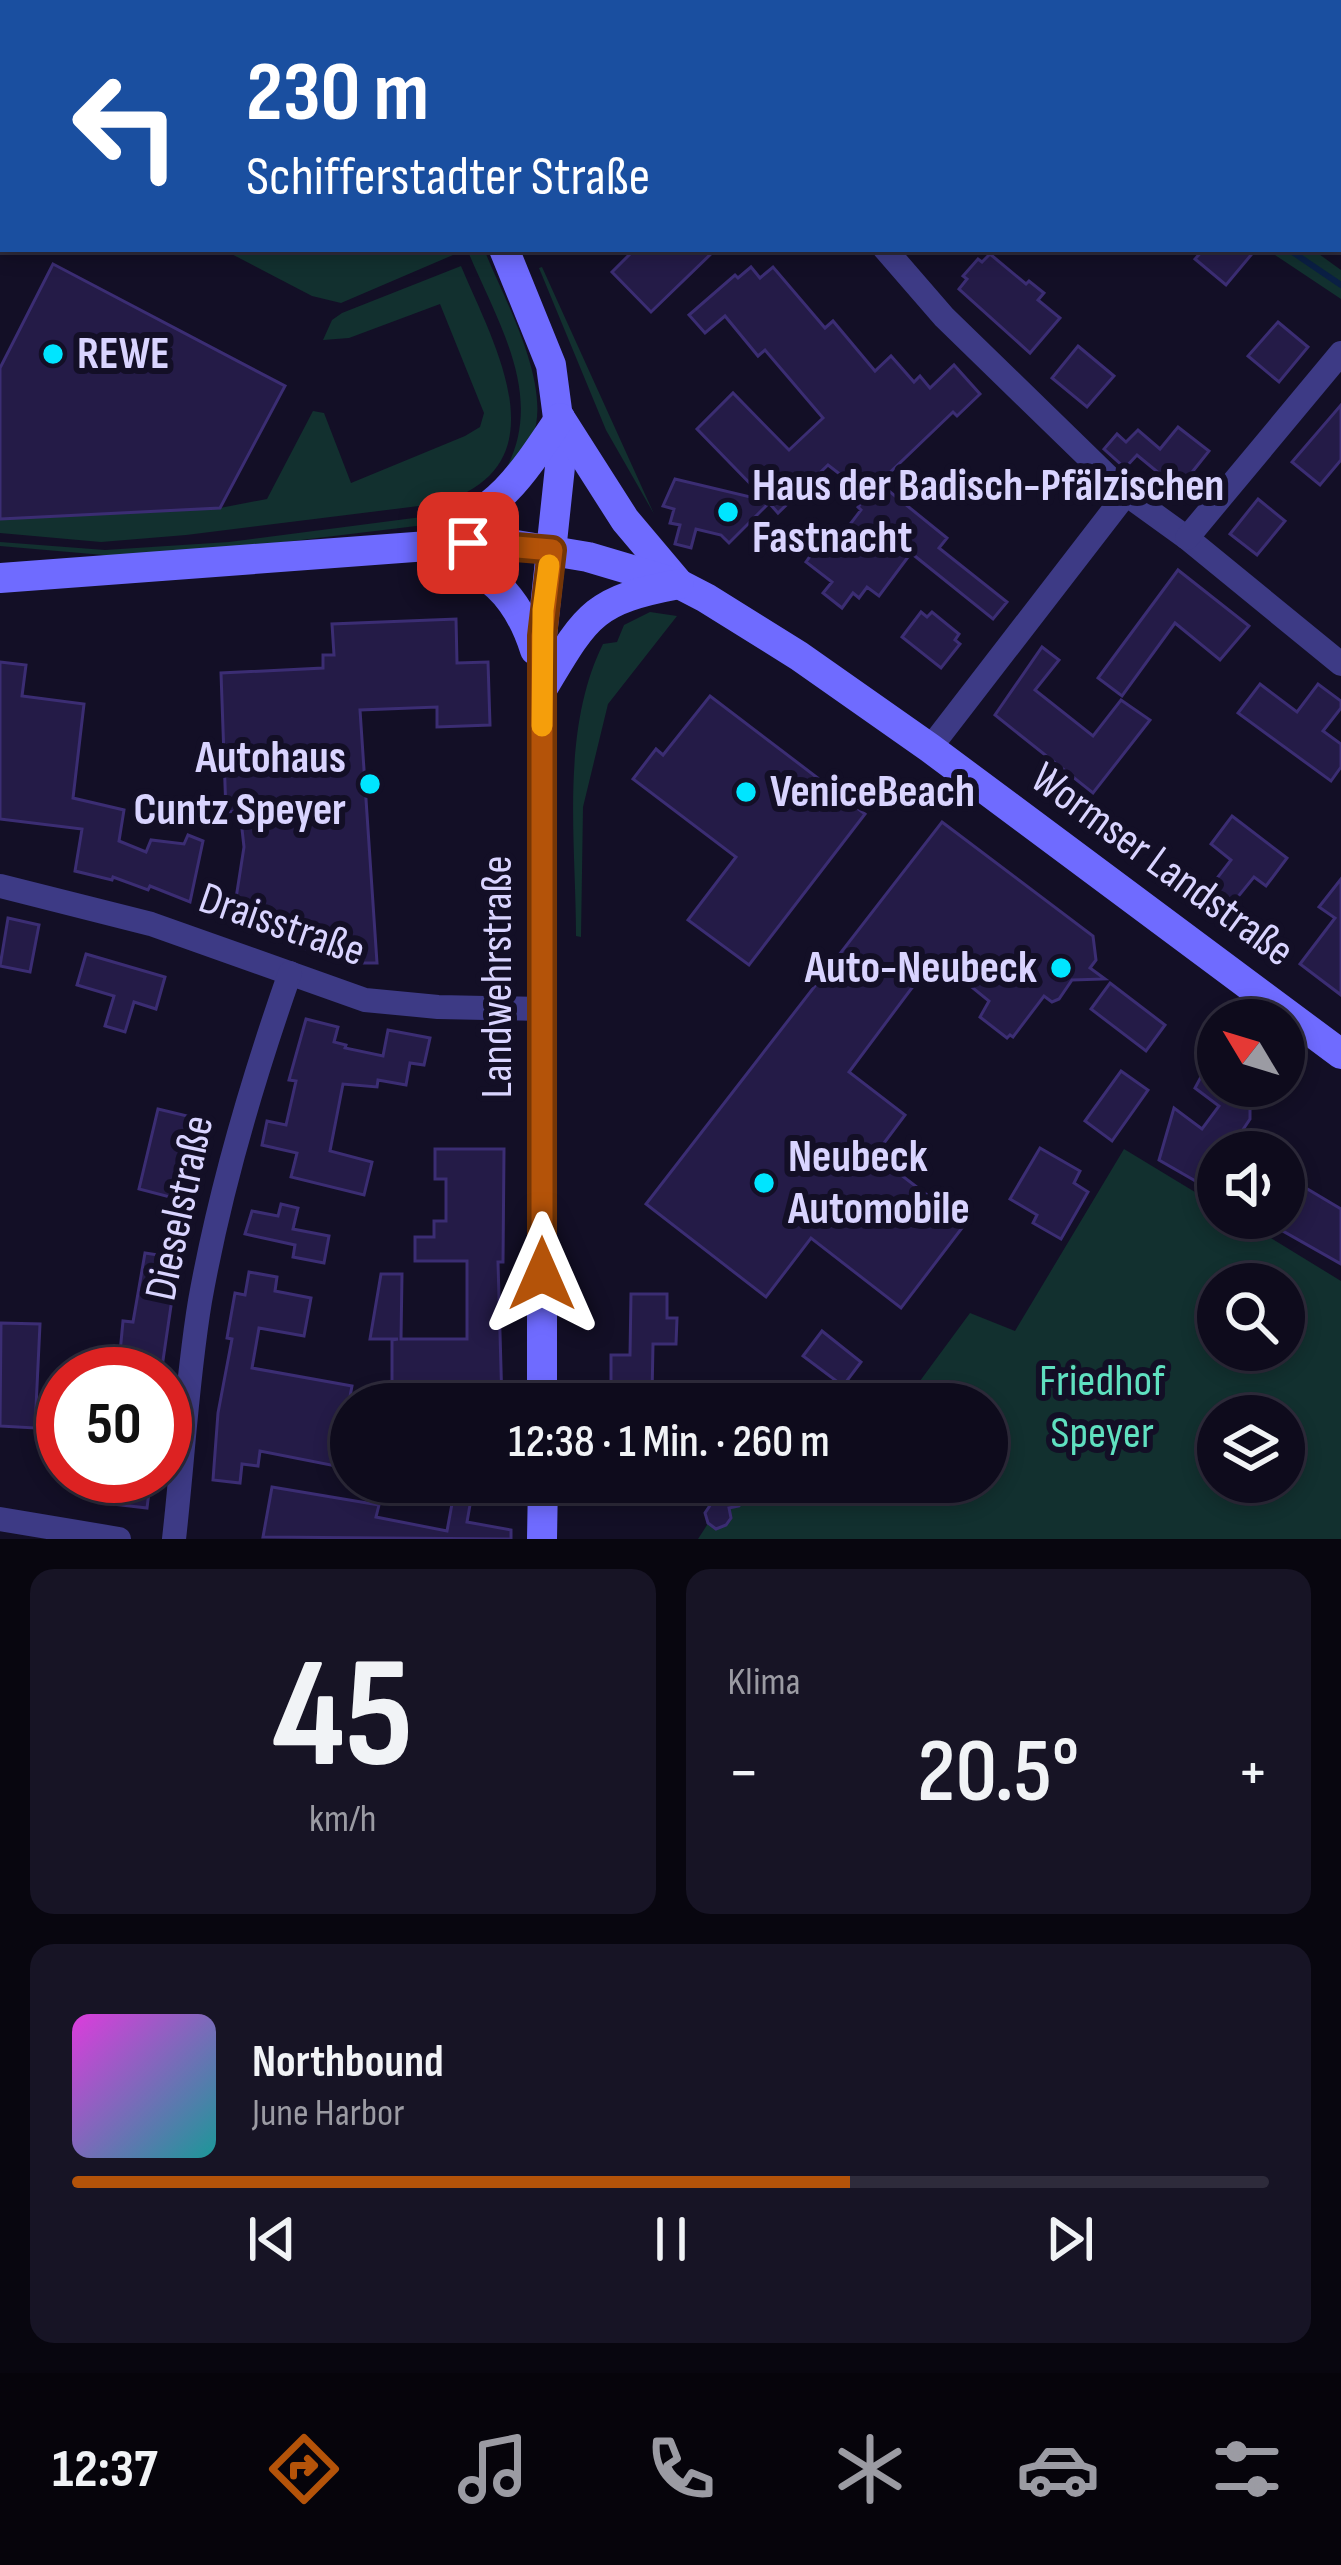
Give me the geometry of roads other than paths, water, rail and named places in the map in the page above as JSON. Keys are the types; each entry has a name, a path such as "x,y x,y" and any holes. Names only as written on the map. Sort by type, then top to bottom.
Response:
{"main road":[{"path":"505,252 551,365 560,418 626,520 679,584 611,601 597,610 572,639 542,691"},
{"path":"542,691 535,648 504,589 431,543 495,506 518,481 560,418"},
{"name":"Landwehrstraße","path":"542,1383 543,610 560,488 560,418"},
{"name":"Wormser Landstraße","path":"142,566 431,543 516,545 679,584 799,656 930,748 1341,1054"},
{"path":"0,563 142,566"},
{"path":"0,578 142,566"},
{"path":"542,1539 543,1503"}],"street":[{"path":"888,252 944,317 1126,494 1341,664"},
{"path":"1187,538 1341,352"},
{"path":"930,748 1126,494"},
{"name":"Draisstraße","path":"0,886 151,925 351,996 397,1004 541,1009"},
{"name":"Dieselstraße","path":"174,1539 200,1305 214,1232 240,1124 290,974"},
{"path":"0,1519 118,1539"}],"waterway":[{"path":"1292,252 1341,285"}],"place":[{"name":"REWE","path":"53,354"},
{"name":"Haus der Badisch-Pfälzischen Fastnacht","path":"728,512"},
{"name":"Autohaus Cuntz Speyer","path":"370,784"},
{"name":"VeniceBeach","path":"746,792"},
{"name":"Auto-Neubeck","path":"1061,968"},
{"name":"Neubeck Automobile","path":"764,1183"}],"park label":[{"name":"Friedhof Speyer","path":"1102,1407"}]}
